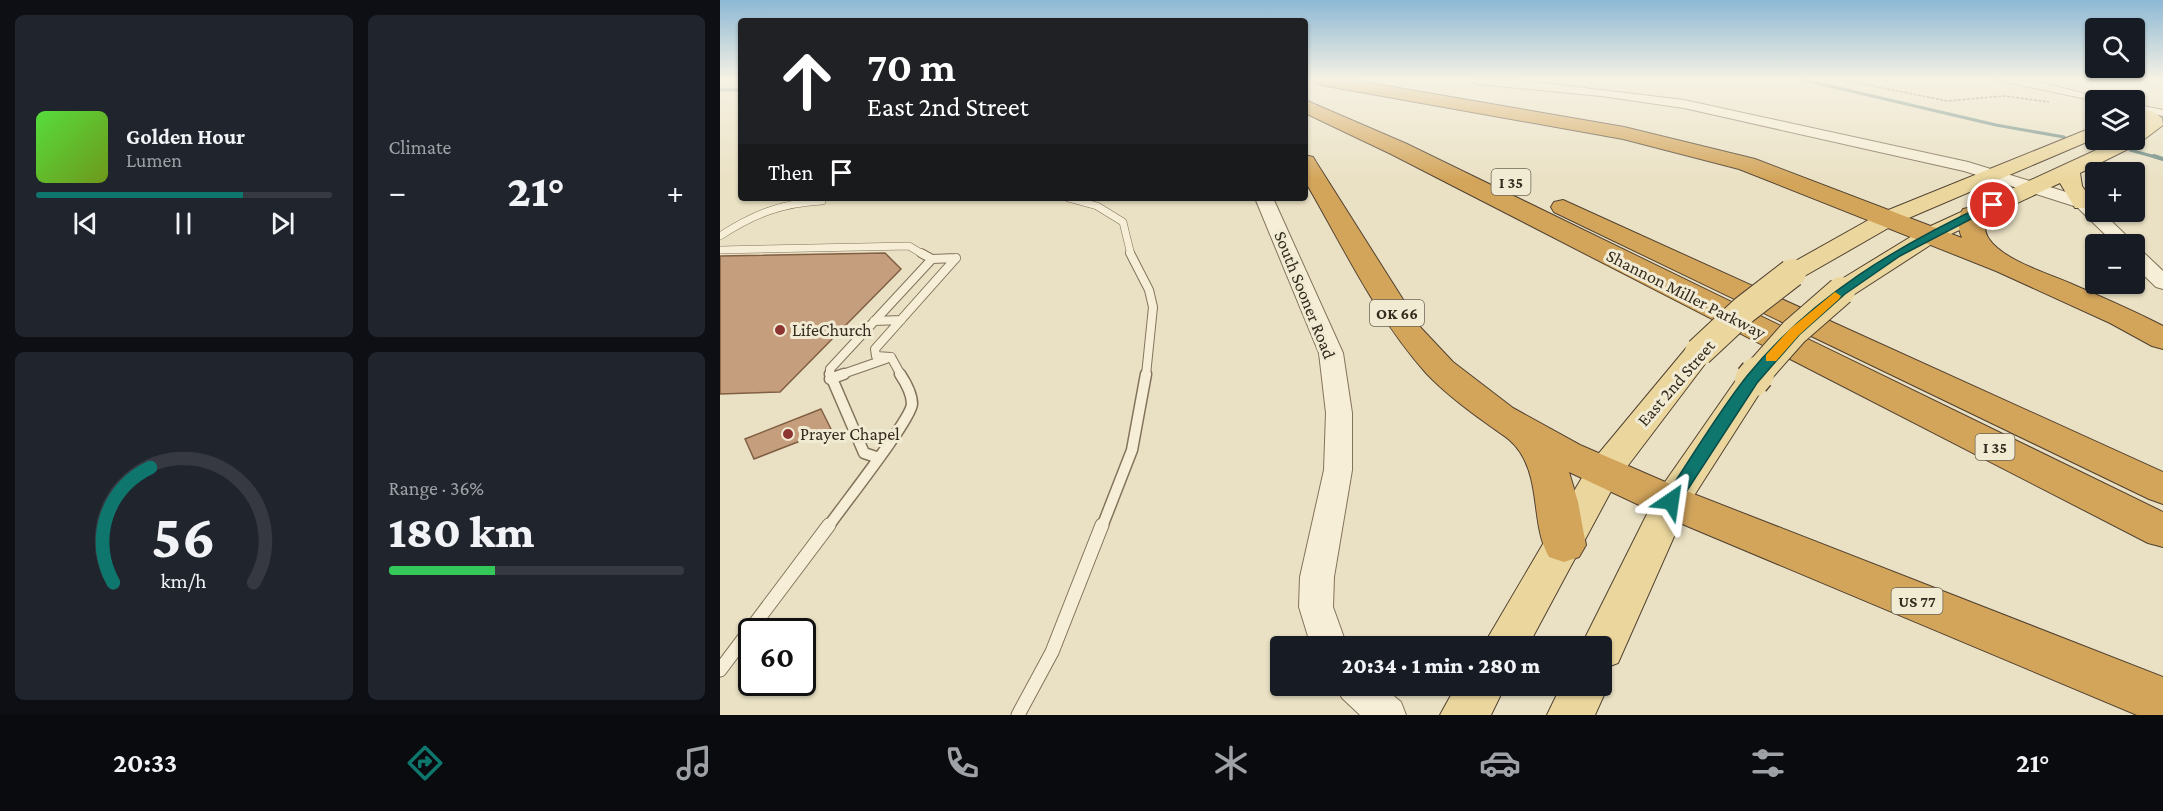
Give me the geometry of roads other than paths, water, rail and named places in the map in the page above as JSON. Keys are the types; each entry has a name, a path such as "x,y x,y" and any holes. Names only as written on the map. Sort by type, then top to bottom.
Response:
{"highway":[{"name":"Shannon Miller Parkway","path":"1323,113 1399,149 2163,531"},
{"name":"Shannon Miller Parkway","path":"1362,113 2163,489"},
{"path":"1511,113 1661,140 1747,164 2006,265 2121,316 2163,339"},
{"name":"OK 66","path":"1308,167 1413,340 1475,400 1524,431 1543,453 1553,476 1564,544"},
{"path":"1972,214 1970,226 1978,244 2006,265"},
{"path":"1524,431 1603,473"},
{"name":"US 77","path":"1603,473 2163,700"}],"main road":[{"path":"2145,130 2156,122 2151,113"},
{"name":"East 2nd Street","path":"1511,636 1603,473 1699,352 1744,310 1792,273 1889,218 2085,136"},
{"path":"1608,636 1671,501 1752,380 1794,332 1840,291 1930,235 2111,150"},
{"path":"2069,171 2071,187 2083,203"},
{"path":"1464,715 1476,696"},
{"path":"1571,715 1580,696"}],"street":[{"path":"1727,113 1993,174 2035,187 2083,203 2115,234"},
{"name":"South Sooner Road","path":"1265,201 1331,353 1339,413 1338,470 1317,577 1316,607 1326,636"},
{"path":"2145,265 2163,283"},
{"path":"1366,696 1387,715"}],"lane":[{"path":"720,236 766,208 786,202 822,201"},
{"path":"1018,715 1052,652 1132,450 1144,389 1153,307 1152,295 1126,242 1128,234 1122,222 1097,206 1079,201"},
{"path":"720,250 909,246 932,259 956,258 874,352 876,356 891,357"},
{"path":"830,374 874,321 932,259"},
{"path":"874,321 901,320"},
{"path":"830,374 891,357"},
{"path":"720,670 879,458 913,401 891,357"},
{"path":"830,374 864,453 879,458"}],"waterway":[{"path":"1946,113 2064,137"},
{"path":"2130,150 2159,158"},
{"path":"2154,156 2163,159"}],"place":[{"name":"LifeChurch","path":"780,330"},
{"name":"Prayer Chapel","path":"788,434"}]}
